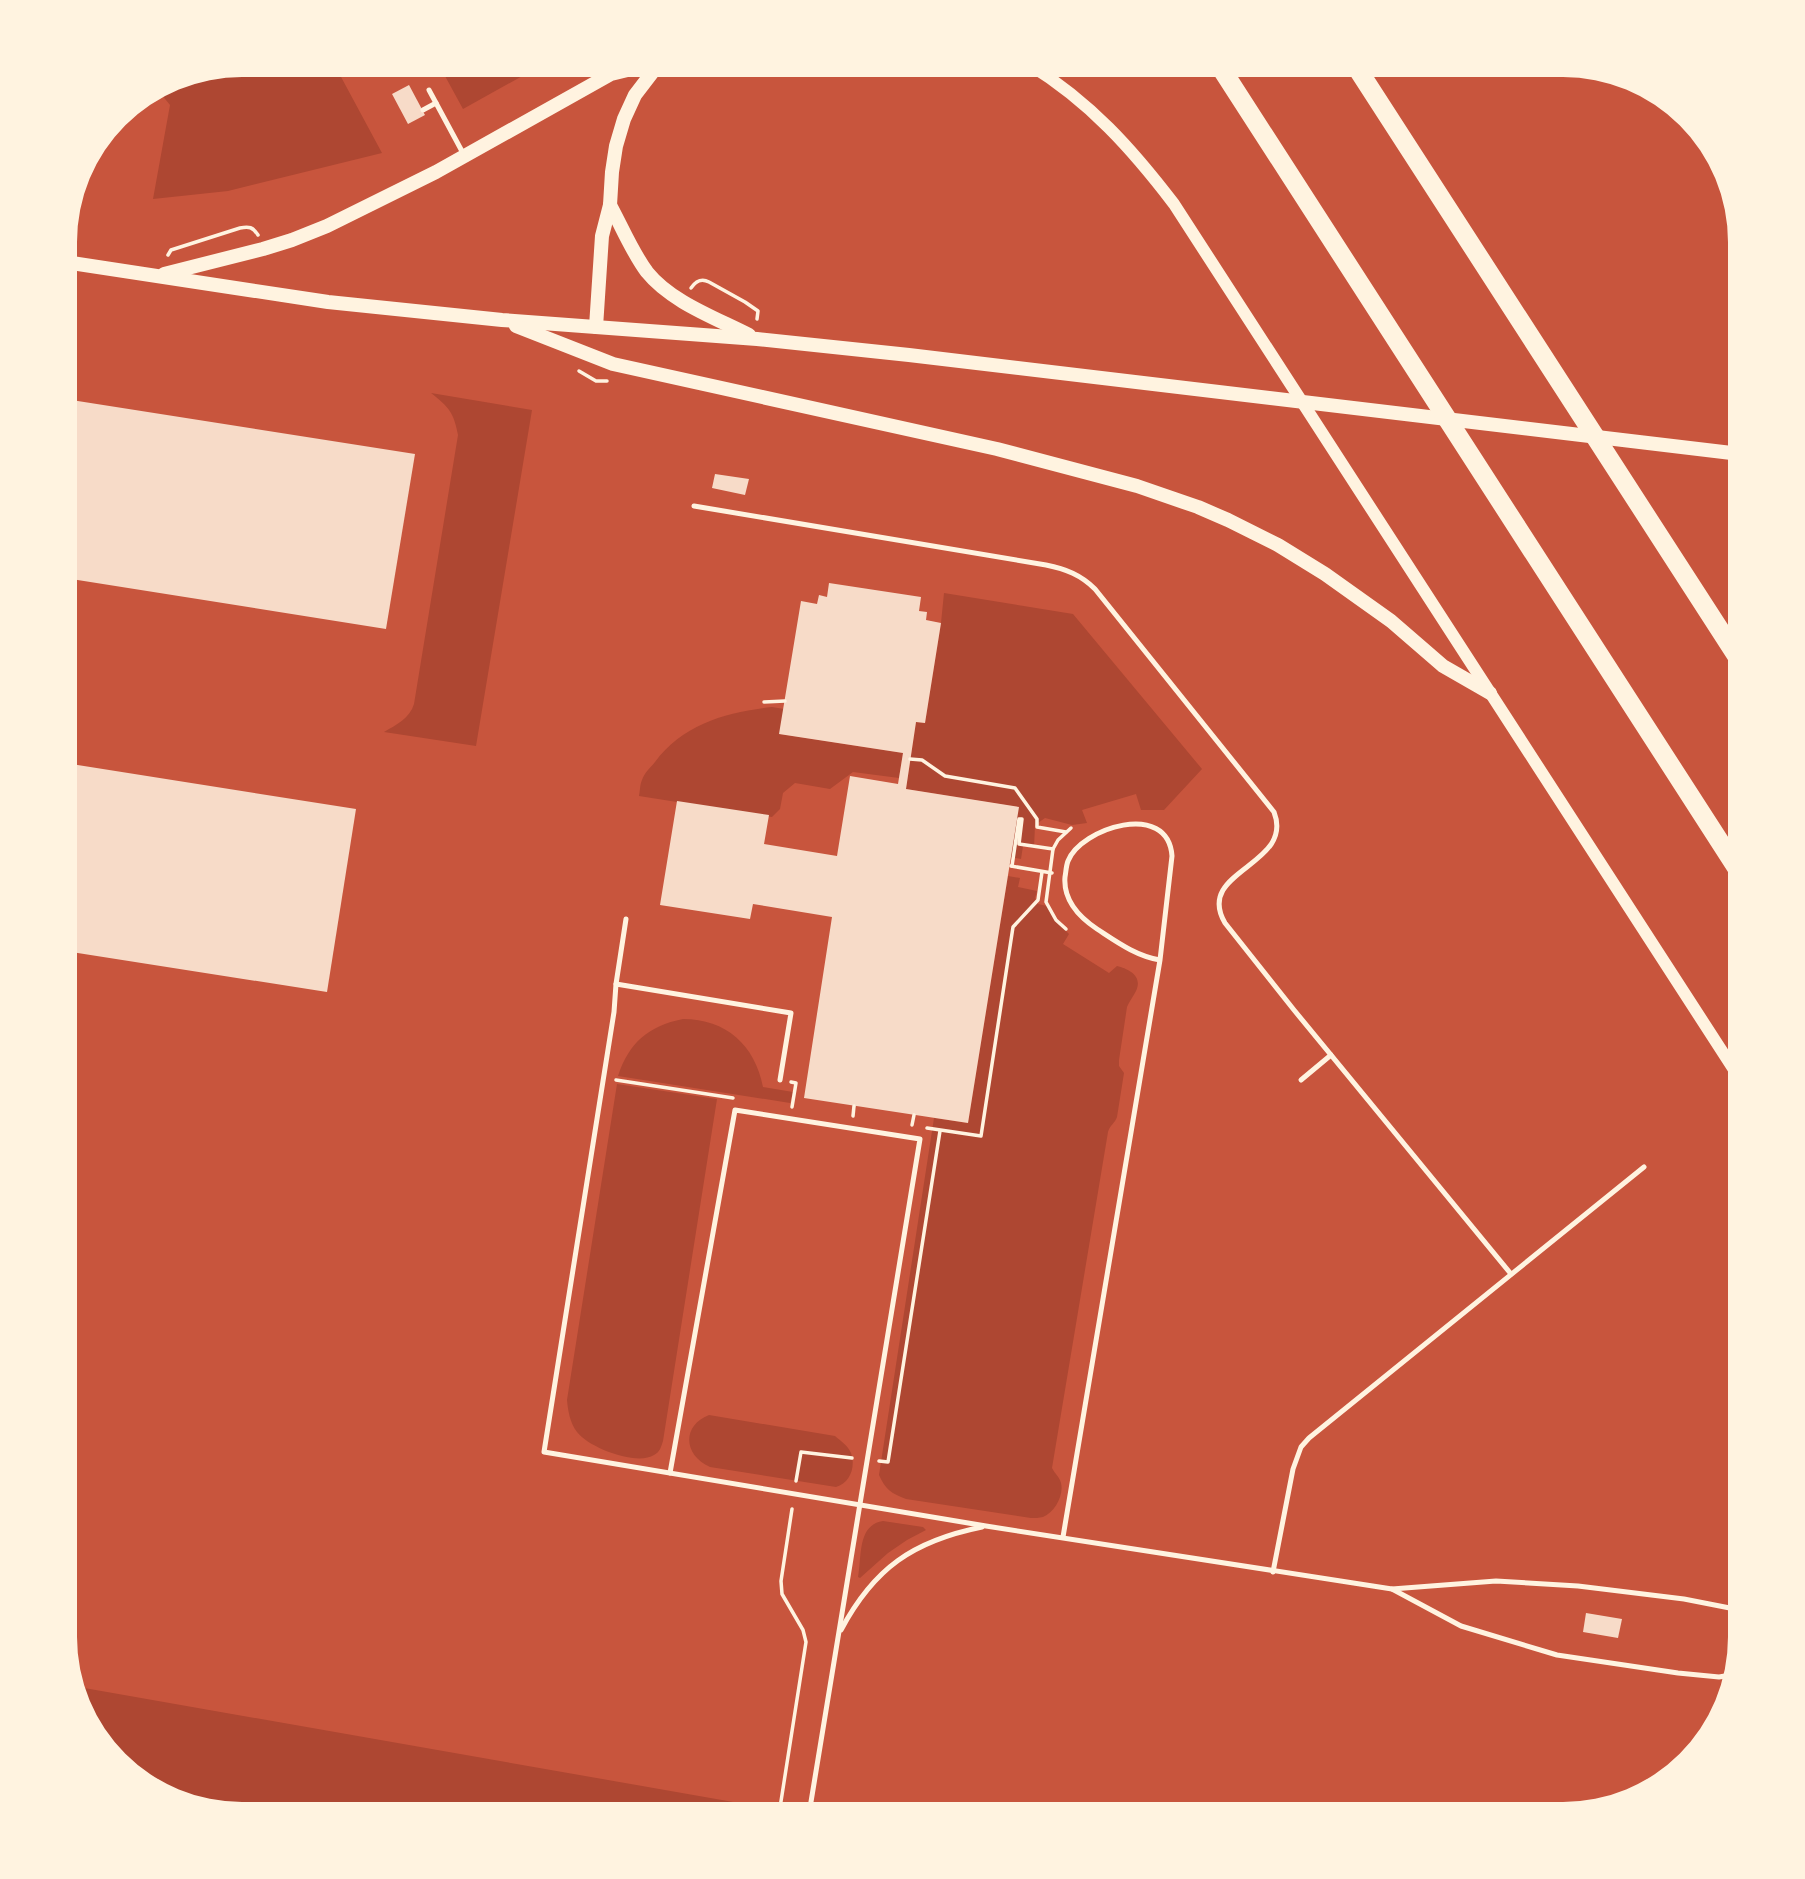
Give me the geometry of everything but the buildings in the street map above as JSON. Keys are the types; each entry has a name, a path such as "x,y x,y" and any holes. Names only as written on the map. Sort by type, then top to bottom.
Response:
{"highway":[{"path":"1227,77 1728,854"},
{"path":"1363,77 1728,642"}],"main road":[{"path":"157,276 263,250 327,226 378,202 606,77"},
{"path":"596,327 602,236 610,205 613,158 624,118 635,95 649,77"},
{"path":"610,205 646,271 662,287 677,298 757,339"},
{"path":"77,263 328,302 502,320 757,339 909,355 1728,452"},
{"path":"502,320 613,364 1022,455 1137,485 1198,507 1278,545 1314,567 1391,621 1443,666 1490,693"}],"street":[{"path":"1048,77 1106,123 1134,153 1174,204 1728,1060"}],"lane":[{"path":"429,90 464,156"},
{"path":"423,110 436,103"},
{"path":"694,506 1046,565 1070,572 1088,582 1275,812 1278,824 1274,842 1226,885 1220,895 1220,912 1225,923 1511,1274"},
{"path":"1063,1538 1160,960 1172,856 1171,844 1166,836 1147,824 1132,824 1093,836 1075,851 1068,861 1065,890 1069,901 1086,921 1112,939 1139,954 1160,960"},
{"path":"626,919 614,1012 544,1452 986,1526 1392,1589 1496,1581 1578,1586 1672,1597 1728,1608"},
{"path":"616,984 791,1013 780,1080"},
{"path":"1301,1080 1331,1055"},
{"path":"670,1474 735,1110 920,1139 811,1802"},
{"path":"1273,1572 1293,1469 1301,1447 1309,1438 1644,1167"},
{"path":"838,1636 859,1598 904,1555 940,1538 986,1526"},
{"path":"1392,1589 1461,1626 1557,1655 1678,1673 1723,1676"}],"path":[{"path":"171,250 248,226 259,236"},
{"path":"689,292 696,282 704,279 758,311"},
{"path":"764,702 785,701"},
{"path":"910,759 922,761 944,776 1014,788 1037,819 1037,827 1066,832"},
{"path":"1053,873 1010,866 1019,819 1022,819 1018,844 1054,849"},
{"path":"914,1115 912,1125 981,1136 1013,927 1038,900 1042,872"},
{"path":"616,1080 737,1098"},
{"path":"787,1106 792,1107 796,1083"},
{"path":"854,1105 853,1116 857,1117"},
{"path":"879,1461 888,1462 940,1130"},
{"path":"796,1481 802,1452 852,1458"},
{"path":"781,1802 806,1642 803,1630 782,1594 781,1581 793,1509"}],"shaded area":[{"path":"231,77 341,77 382,153 228,191 153,199 170,105 164,97 210,80"},
{"path":"446,77 520,77 463,109"},
{"path":"431,393 532,410 476,746 384,732 406,717 414,704 458,435 450,411"},
{"path":"944,593 1073,614 1202,769 1164,810 1141,810 1136,794 1082,810 1087,823 1072,825 1045,818 1035,825 1034,848 1023,846 1021,859 1011,857 1018,807 906,789 916,722 925,723"},
{"path":"772,707 784,709 780,734 903,753 899,778 853,772 830,789 795,783 783,793 780,809 772,817 639,796 641,782 646,773 666,749 692,729 739,712"},
{"path":"1008,876 1020,878 1018,887 1037,891 1035,898 1038,904 1047,906 1053,918 1069,934 1063,944 1109,973 1117,966 1134,974 1138,981 1127,1007 1119,1060 1119,1066 1124,1073 1117,1117 1108,1132 1052,1468 1062,1488 1058,1503 1043,1517 1036,1518 906,1499 890,1490 879,1475 934,1118 968,1123"},
{"path":"683,1019 713,1024 736,1037 753,1059 763,1087 793,1092 790,1103 618,1076 634,1045 650,1031"},
{"path":"617,1084 717,1099 663,1441 658,1452 646,1458 614,1454 583,1438 573,1425 567,1400"},
{"path":"709,1415 835,1436 851,1453 851,1474 845,1482 836,1487 710,1467 695,1456 689,1441 694,1426"},
{"path":"883,1521 923,1527 926,1530 888,1553 860,1578 858,1577 865,1535 875,1524"},
{"path":"85,1688 733,1802 221,1801 199,1796 160,1780 125,1754 105,1729"}]}
